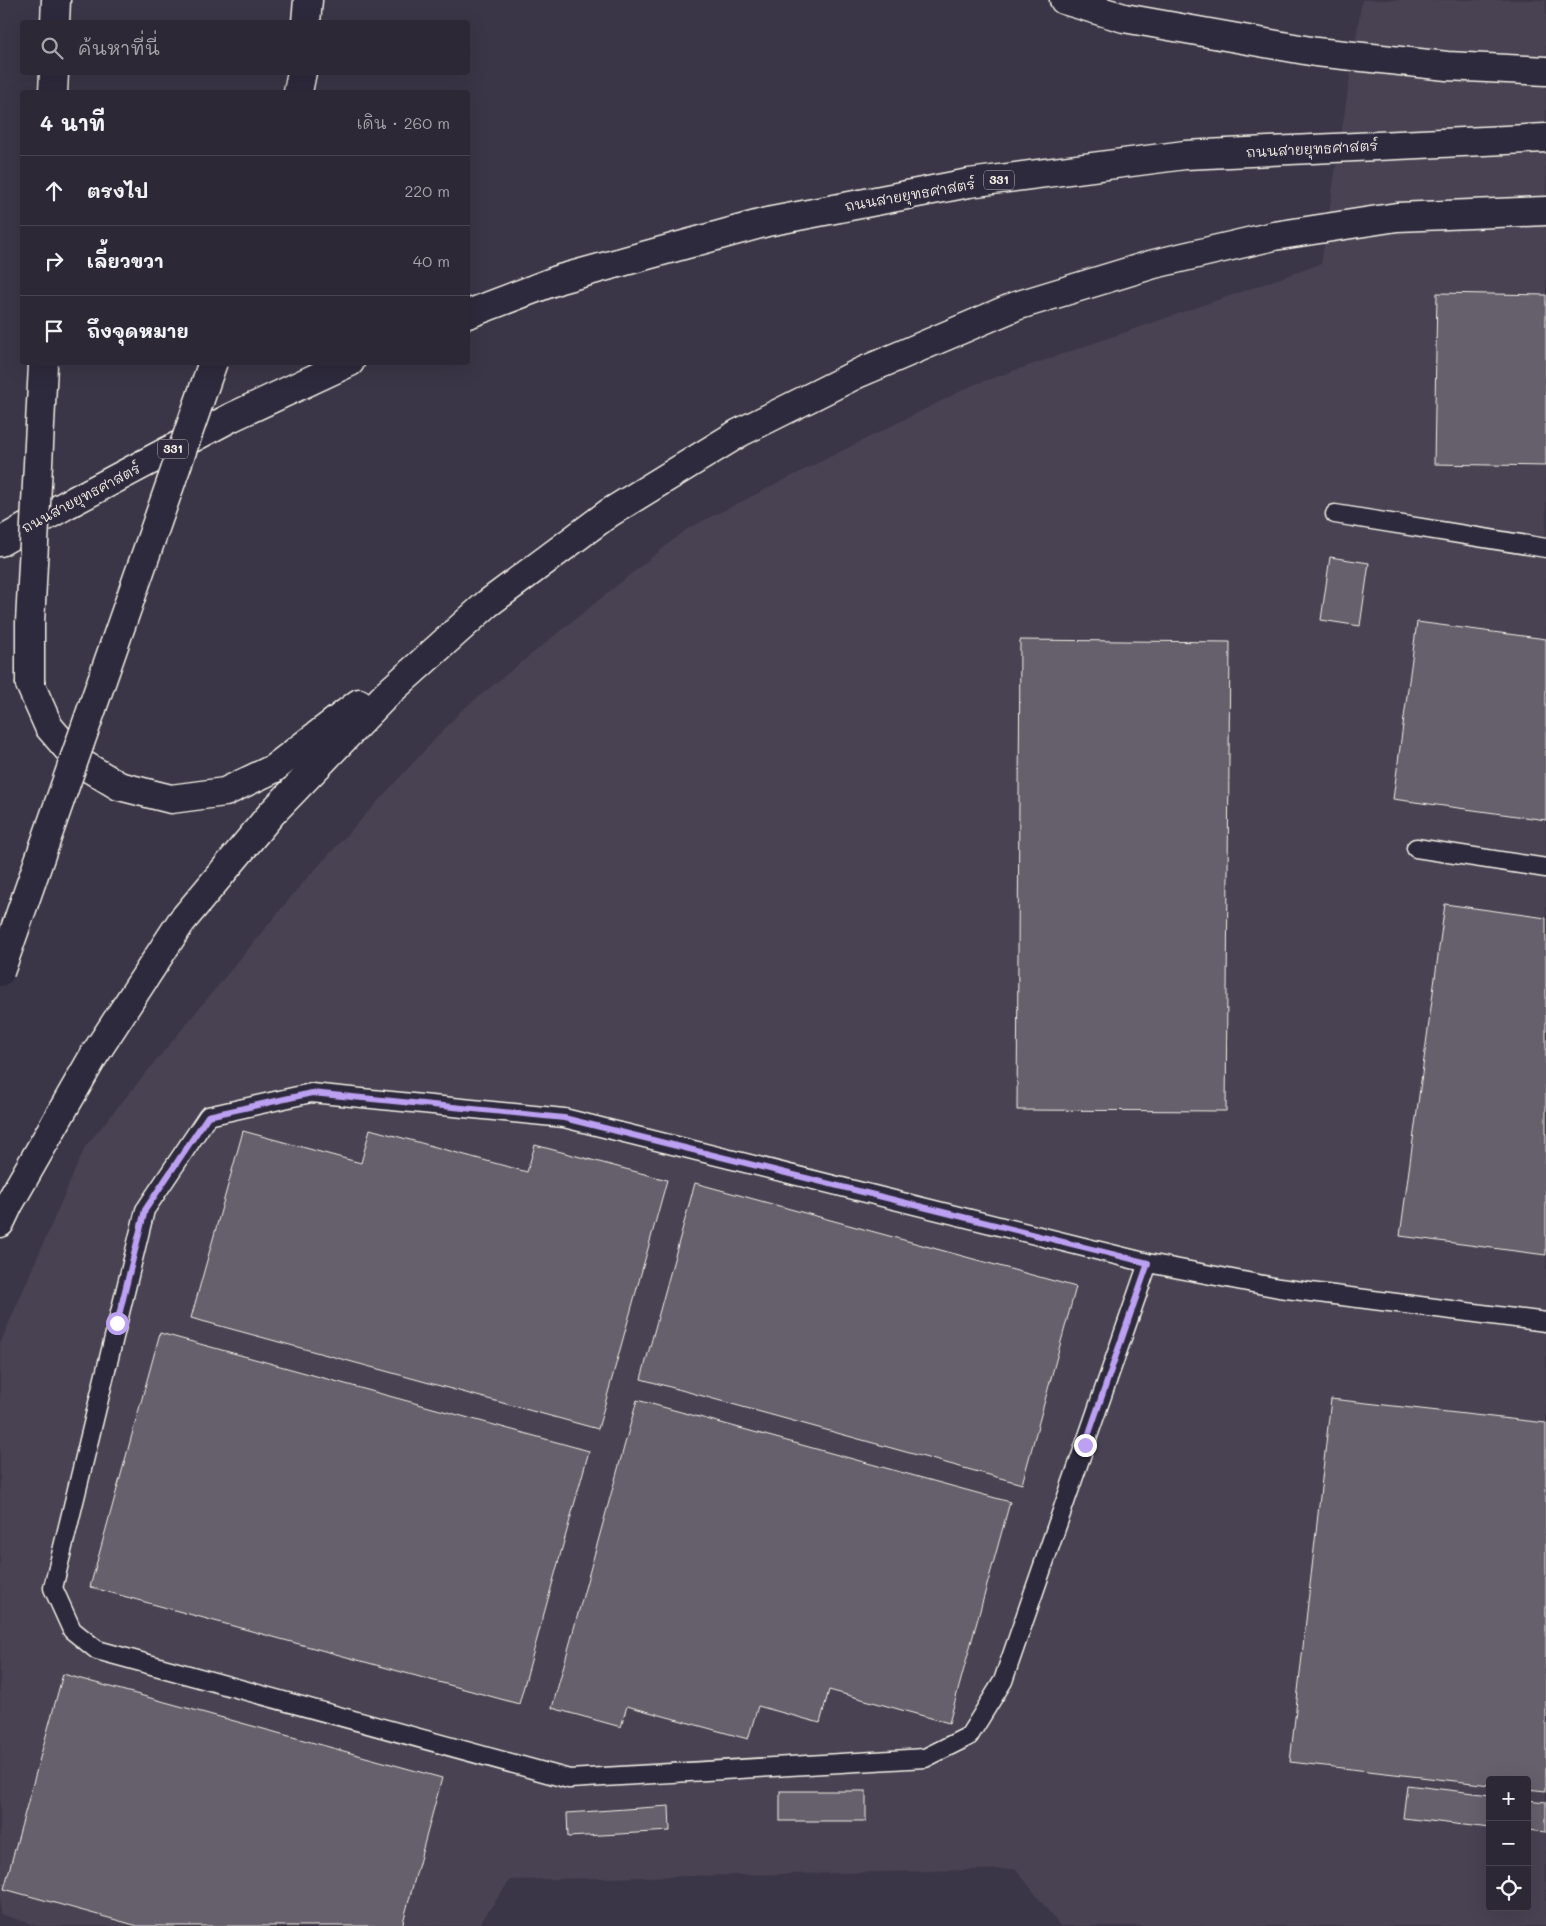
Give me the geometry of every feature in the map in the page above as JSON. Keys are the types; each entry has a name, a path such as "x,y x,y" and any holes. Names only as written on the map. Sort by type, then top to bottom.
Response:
{"main road":[{"path":"55,20 56,0"},
{"path":"306,20 308,0"},
{"path":"1064,0 1124,18 1316,52 1447,66 1546,71"},
{"path":"53,90 54,75"},
{"path":"298,90 301,75"},
{"name":"ถนนสายยุทธศาสตร์","path":"470,313 560,278 768,222 969,184 1185,155 1546,138"},
{"path":"44,365 30,623 30,684 49,727 79,762 119,786 171,799 225,792 273,769 487,604 610,513 739,433 859,373 1016,306 1154,264 1274,236 1397,216 1546,211"},
{"path":"0,972 212,365"},
{"name":"ถนนสายยุทธศาสตร์","path":"0,542 232,417 344,365"},
{"path":"0,1223 93,1057 181,922 272,813 387,694 487,604"}],"lane":[{"path":"1335,514 1546,548"},
{"path":"1416,848 1546,868"},
{"path":"1148,1263 1003,1682 969,1736 925,1758 569,1780 97,1650 72,1630 53,1588 145,1210 208,1116 312,1093 564,1118 1148,1263 1288,1289 1546,1322"}],"shaded area":[{"path":"1362,0 1546,0 1546,1926 1060,1926 1016,1869 510,1880 478,1926 37,1926 0,1914 0,1344 85,1147 300,886 461,711 687,529 973,385 1321,264"}],"building":[{"path":"1437,293 1546,295 1546,466 1434,464"},
{"path":"1330,557 1369,563 1360,626 1321,620"},
{"path":"1417,622 1546,639 1546,820 1393,799"},
{"path":"1020,640 1230,642 1226,1111 1017,1110"},
{"path":"1445,904 1546,918 1546,1255 1400,1236"},
{"path":"370,1129 527,1172 535,1145 667,1180 598,1429 191,1318 243,1131 361,1163"},
{"path":"695,1183 1076,1287 1022,1484 641,1379"},
{"path":"160,1333 589,1451 519,1704 90,1587"},
{"path":"1331,1399 1546,1423 1546,1791 1531,1789 1531,1776 1486,1776 1486,1785 1290,1762"},
{"path":"637,1400 1010,1502 949,1723 829,1690 820,1723 758,1706 748,1739 627,1706 621,1727 552,1708"},
{"path":"63,1674 442,1778 402,1926 138,1926 4,1889"},
{"path":"1407,1785 1486,1795 1486,1828 1403,1818"},
{"path":"780,1791 866,1791 866,1821 780,1821"},
{"path":"1531,1800 1546,1802 1546,1832 1531,1830"},
{"path":"669,1806 670,1831 568,1837 567,1813"}],"route":[{"path":"117,1323 145,1210 208,1116 312,1093 564,1118 1148,1263 1085,1445"}]}
